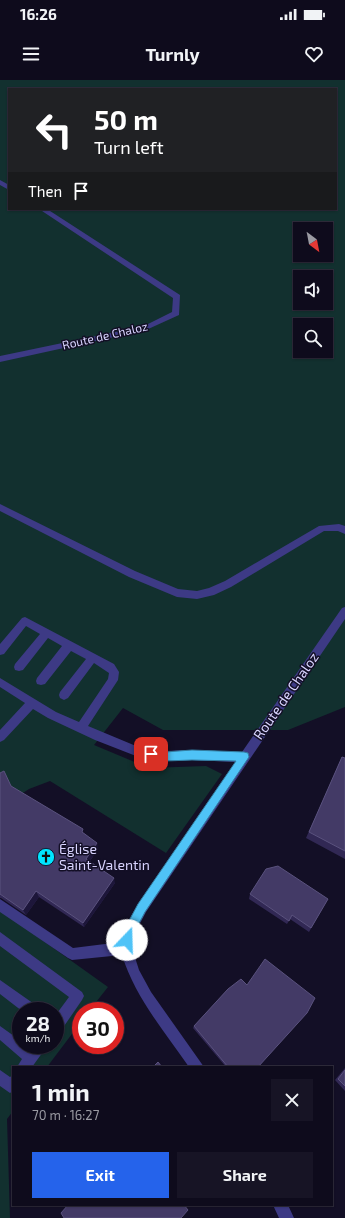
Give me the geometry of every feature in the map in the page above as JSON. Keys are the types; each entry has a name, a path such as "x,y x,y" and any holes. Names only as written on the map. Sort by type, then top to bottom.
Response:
{"street":[{"name":"Route de Chaloz","path":"0,359 146,328 176,313 177,296 44,210"},
{"path":"0,508 139,577 177,593 197,595 211,592 228,584 322,528 339,527 345,530"},
{"name":"Route de Chaloz","path":"126,948 129,932 142,908 345,611"},
{"path":"0,651 25,621 110,667 114,672 113,680 81,728"},
{"path":"19,668 47,633"},
{"path":"42,680 69,645"},
{"path":"64,695 92,658"},
{"path":"2,686 32,702 52,715 99,737 136,751 165,756 192,755 244,757"},
{"path":"0,737 32,702"},
{"path":"0,904 72,954 126,948 134,972 148,996 197,1066"},
{"path":"0,938 78,996 64,1015"},
{"path":"0,986 20,1002"},
{"path":"0,1032 28,1062 34,1054"},
{"path":"0,1077 10,1086 12,1083"},
{"path":"281,1206 287,1218"}],"green space":[{"path":"0,80 345,80 345,707 288,730 163,730 123,708 94,745 149,768 206,766 222,774 166,853 50,781 29,789 0,808"},
{"path":"0,910 108,987 96,1002 72,1002 72,1034 64,1044 64,1002 12,1002 12,1054 57,1054 48,1066 12,1066 12,1112 7,1119 10,1218 0,1218"}],"building":[{"path":"342,757 345,758 345,851 309,832"},
{"name":"Église Saint-Valentin","path":"4,771 11,786 83,829 82,832 97,843 86,859 114,878 83,923 36,891 23,910 0,894 0,773"},
{"path":"278,866 328,899 311,928 292,915 289,921 250,894 266,869"},
{"path":"265,959 315,998 307,1013 259,1066 227,1066 194,1026 228,989 241,979 247,985"},
{"path":"158,1062 161,1066 154,1066"},
{"path":"345,1070 345,1086 338,1079"},
{"path":"67,1206 185,1206 188,1210 181,1218 64,1218 61,1213"}],"place":[{"name":"Église Saint-Valentin","path":"46,857"}],"route":[{"path":"127,940 129,932 142,908 244,757 192,755 165,756 151,754"}]}
